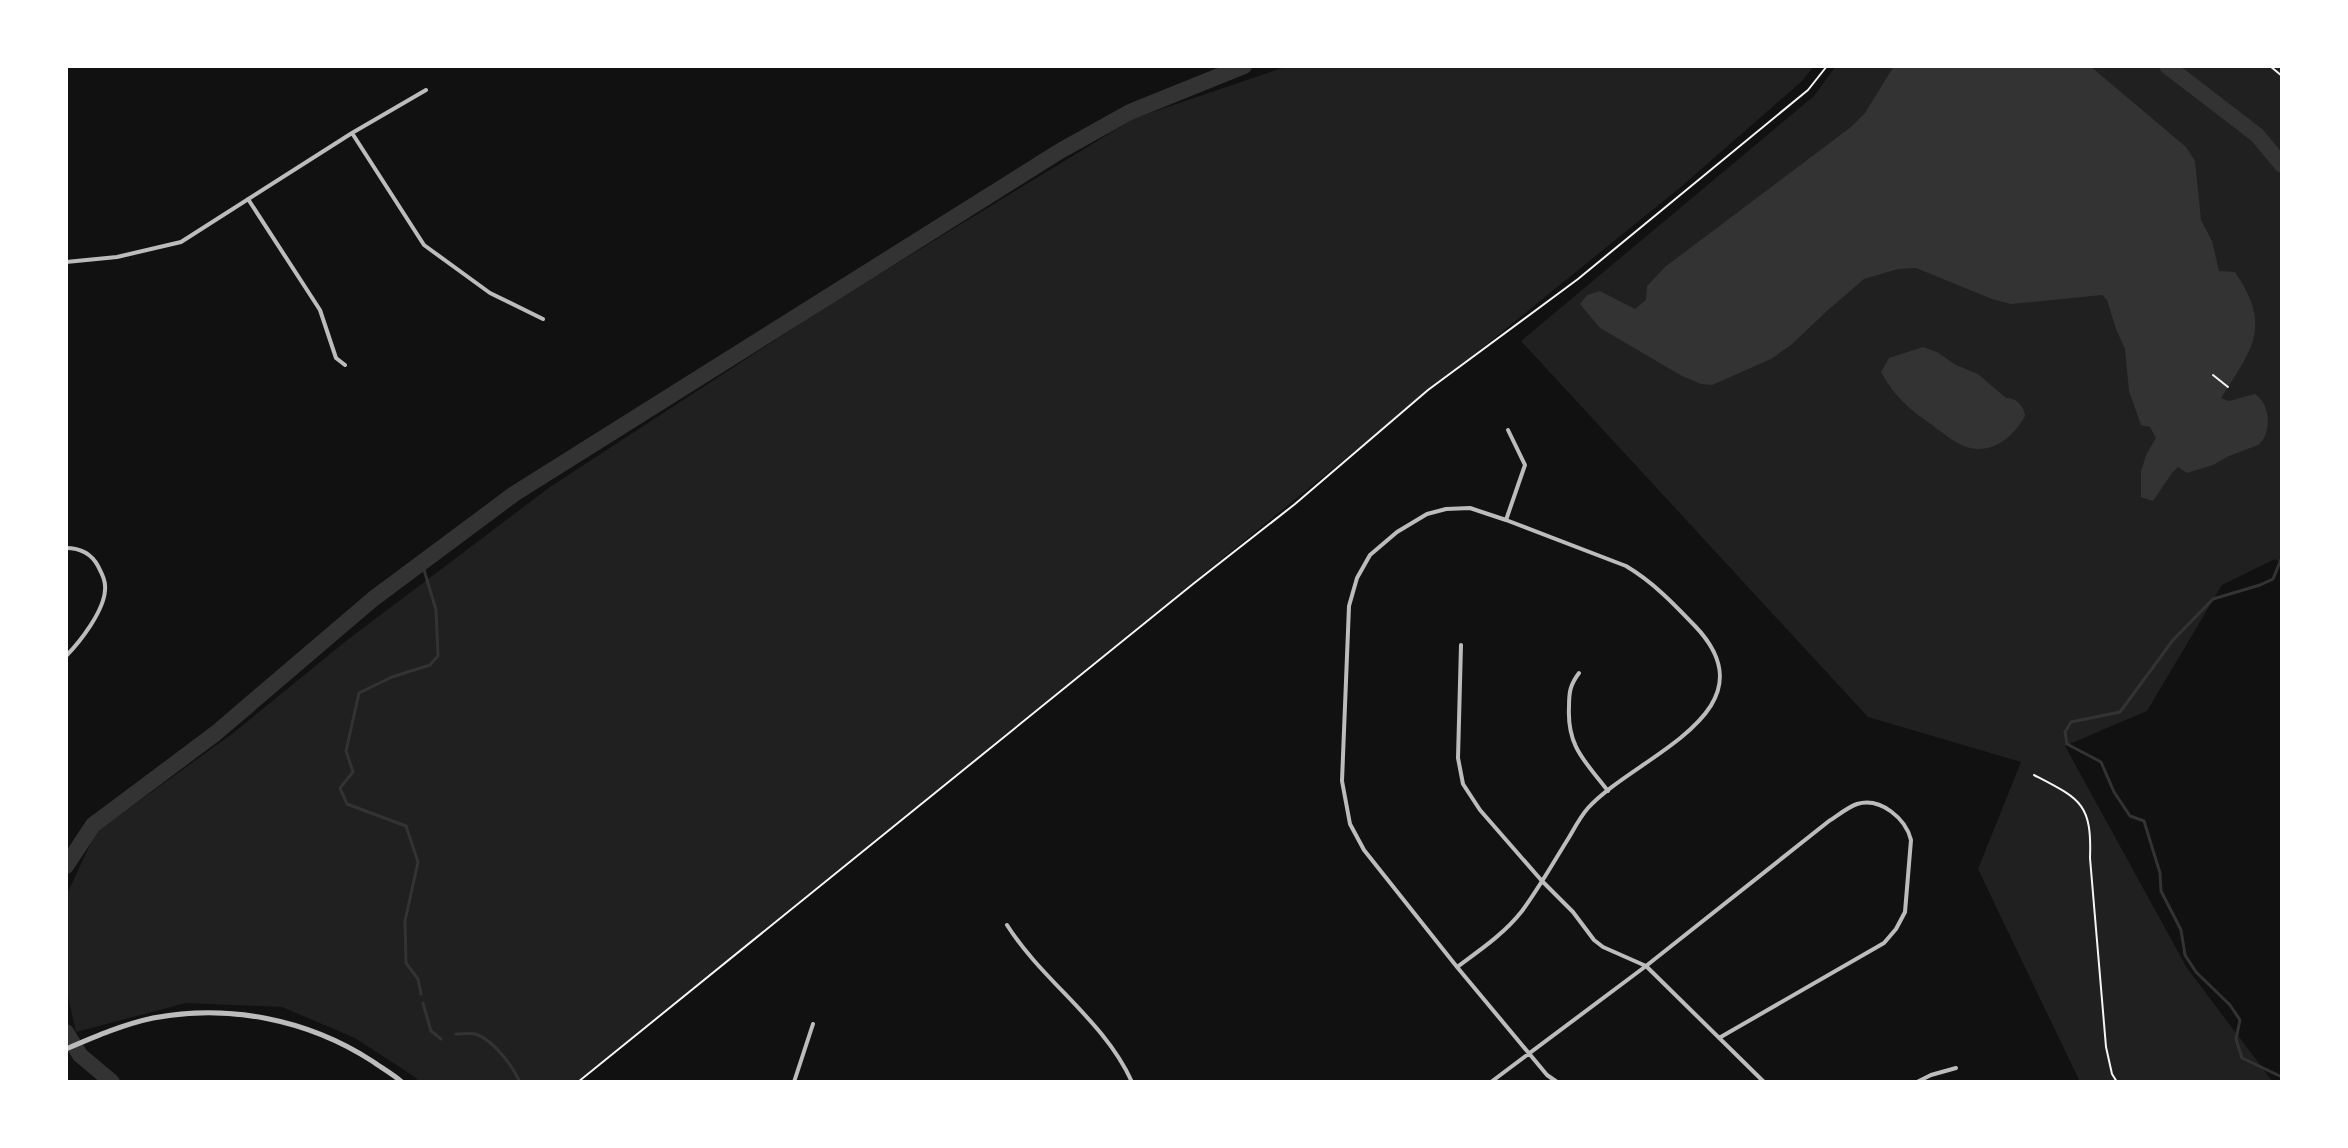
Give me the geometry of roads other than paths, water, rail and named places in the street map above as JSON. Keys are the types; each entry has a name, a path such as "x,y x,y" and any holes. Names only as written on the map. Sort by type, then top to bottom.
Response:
{"street":[{"path":"66,262 117,257 181,242 352,133 426,90"},
{"path":"352,133 424,245 490,293 543,319"},
{"path":"248,199 320,310 336,358 345,365"},
{"path":"1506,520 1525,465 1508,430"},
{"path":"1457,967 1509,926 1588,809 1707,714 1718,694 1719,667 1712,647 1703,635 1658,588 1626,566 1470,508 1427,514 1397,532 1370,555 1357,578 1349,606 1342,781 1350,824 1364,850 1457,967 1547,1075 1557,1082"},
{"path":"66,548 86,552 94,560 103,576 105,591 88,628 66,656"},
{"path":"1461,645 1458,758 1463,784 1480,810 1573,912 1594,940 1646,966 1764,1082"},
{"path":"1579,673 1569,686 1571,737 1608,791"},
{"path":"1491,1082 1646,966 1829,821 1857,804 1874,804 1898,817 1911,840 1905,912 1896,929 1884,943 1719,1038"},
{"path":"1007,925 1018,942 1101,1033 1123,1062 1132,1082"},
{"path":"66,1049 151,1019 199,1012 243,1014 287,1022 322,1035 357,1052 402,1082"},
{"path":"794,1082 813,1024"},
{"path":"1917,1082 1956,1068"}],"waterway":[{"path":"66,866 93,825 216,733 373,599 514,494 1060,151 1130,112 1244,66"},
{"path":"2167,66 2257,135 2282,165"},
{"path":"2282,557 2273,579 2213,599 2173,640 2120,712 2071,722 2065,732 2067,744 2101,762 2114,792 2130,816 2144,821 2160,873 2161,891 2181,930 2185,955 2196,972 2230,1005 2240,1020 2236,1039 2242,1058 2282,1077"},
{"path":"421,994 418,979 406,963 405,921 418,862 406,826 347,804 340,788 353,772 346,751 359,693 392,677 430,665 438,656 436,610 422,563"},
{"path":"423,1003 431,1031 441,1039"},
{"path":"66,1032 80,1055 112,1082"},
{"path":"456,1034 476,1034 489,1042 507,1061 520,1082"}]}
